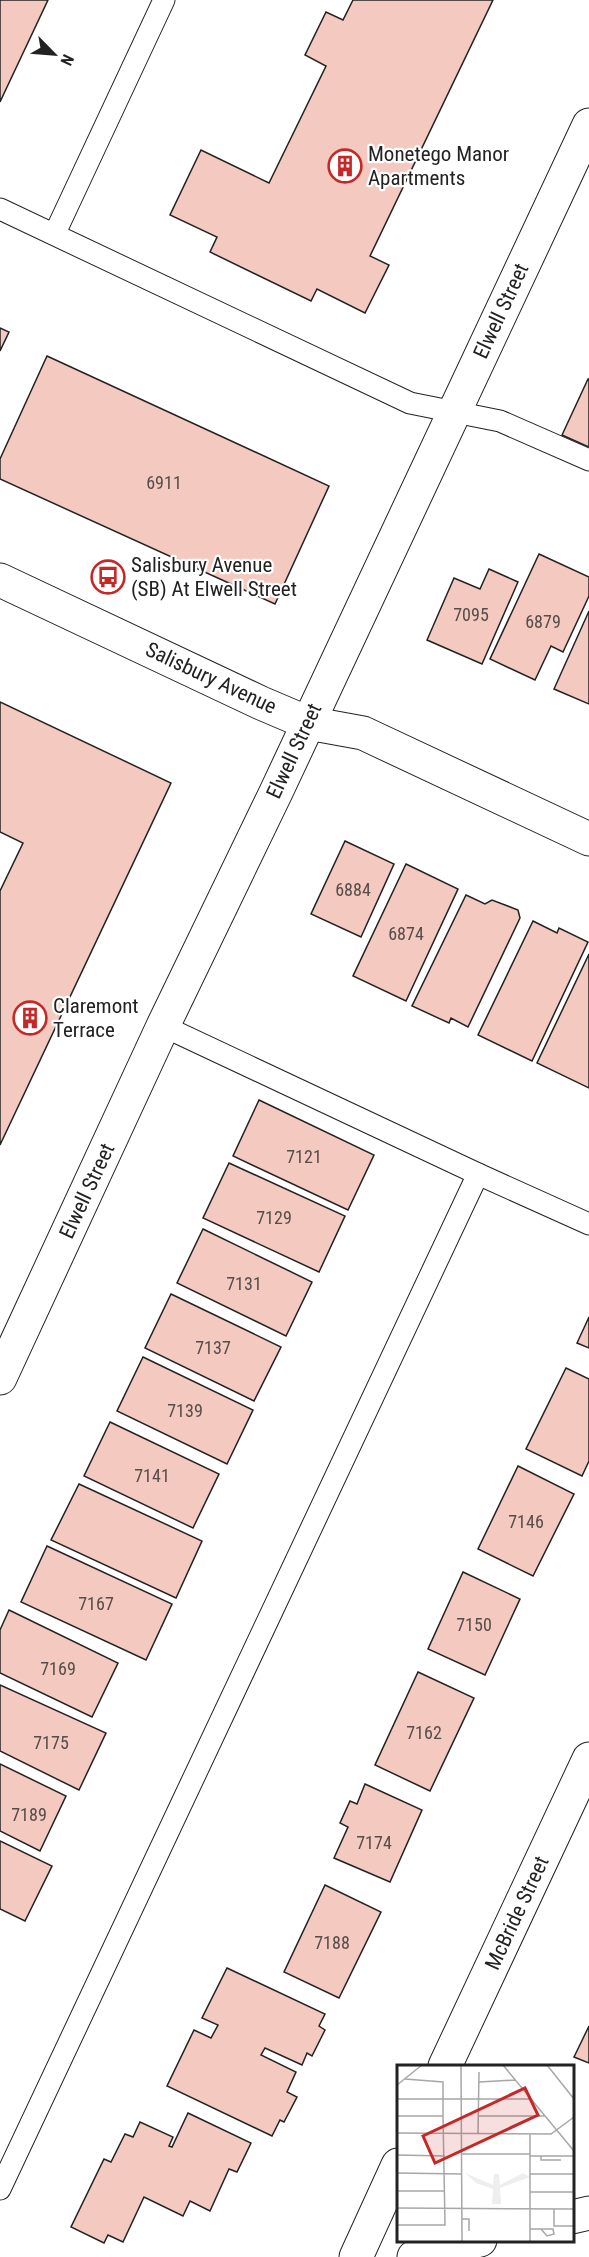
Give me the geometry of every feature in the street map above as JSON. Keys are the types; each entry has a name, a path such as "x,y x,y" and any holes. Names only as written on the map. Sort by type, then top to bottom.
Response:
{"street":[{"name":"Elwell Street","path":"0,1378 163,1026 589,125"},
{"name":"Salisbury Avenue","path":"0,580 308,723 363,733 589,839"},
{"name":"McBride Street","path":"446,2065 589,1759"},
{"path":"356,2257 397,2169"},
{"path":"574,2217 589,2213"},
{"path":"414,2257 476,2242"}],"lane":[{"path":"55,233 164,0"},
{"path":"0,209 55,233 410,403 500,421 589,460"},
{"path":"163,1026 589,1224"},
{"path":"0,2189 478,1174"}],"building":[{"path":"0,0 48,0 0,102"},
{"name":"Monetego Manor Apartments","path":"353,0 493,0 370,256 389,265 365,313 317,289 311,301 210,252 217,237 170,215 201,150 269,183 326,66 305,55 326,12 343,20"},
{"path":"0,328 9,332 0,351"},
{"path":"47,356 329,486 275,604 0,479 0,459"},
{"path":"589,379 589,447 562,435"},
{"path":"539,554 589,577 589,596 563,652 551,646 535,680 490,659"},
{"path":"489,569 518,582 482,664 427,640 454,578 480,589"},
{"path":"589,611 589,704 554,689"},
{"name":"Claremont Terrace","path":"0,702 171,783 0,1145 0,891 23,843 0,832"},
{"path":"345,841 394,864 361,937 311,914"},
{"path":"406,864 458,889 406,1001 353,976"},
{"path":"466,895 485,904 492,900 518,910 520,918 468,1027 451,1018 449,1023 412,1006"},
{"path":"533,921 557,933 559,928 588,942 532,1061 478,1035"},
{"path":"589,954 589,1088 537,1063"},
{"path":"259,1100 374,1155 348,1210 233,1156"},
{"path":"229,1163 345,1216 319,1272 203,1218"},
{"path":"203,1229 312,1282 286,1336 177,1283"},
{"path":"171,1294 281,1347 254,1401 145,1348"},
{"path":"589,1317 589,1348 577,1343"},
{"path":"143,1357 253,1410 227,1464 117,1411"},
{"path":"566,1368 589,1379 589,1461 582,1476 526,1449"},
{"path":"110,1422 219,1474 193,1528 84,1476"},
{"path":"518,1466 574,1494 533,1576 478,1549"},
{"path":"79,1484 202,1541 176,1598 51,1540"},
{"path":"47,1546 172,1604 146,1660 21,1602"},
{"path":"463,1572 520,1599 485,1675 428,1649"},
{"path":"9,1610 118,1663 92,1717 0,1673 0,1630"},
{"path":"418,1672 474,1698 430,1791 375,1765"},
{"path":"0,1685 106,1733 79,1790 0,1751"},
{"path":"0,1764 66,1796 40,1851 0,1831"},
{"path":"365,1784 422,1810 390,1882 334,1858 348,1827 340,1823 350,1801 357,1804"},
{"path":"0,1841 52,1866 25,1921 0,1909"},
{"path":"325,1885 381,1912 339,1998 284,1972"},
{"path":"227,1968 325,2014 319,2026 325,2030 312,2056 307,2053 302,2065 265,2048 261,2055 296,2072 287,2092 297,2097 284,2122 280,2120 272,2136 167,2086 194,2030 211,2038 218,2025 202,2018"},
{"path":"589,2026 589,2063 574,2057"},
{"path":"188,2113 251,2143 237,2172 229,2169 210,2211 190,2201 183,2216 144,2197 123,2242 108,2235 104,2243 71,2227 104,2159 111,2162 125,2134 133,2137 140,2122 173,2137 169,2146 172,2147"}],"place":[{"name":"Monetego Manor Apartments","path":"345,166"},
{"name":"Salisbury Avenue (SB) At Elwell Street","path":"108,577"},
{"name":"Claremont Terrace","path":"30,1018"}]}
